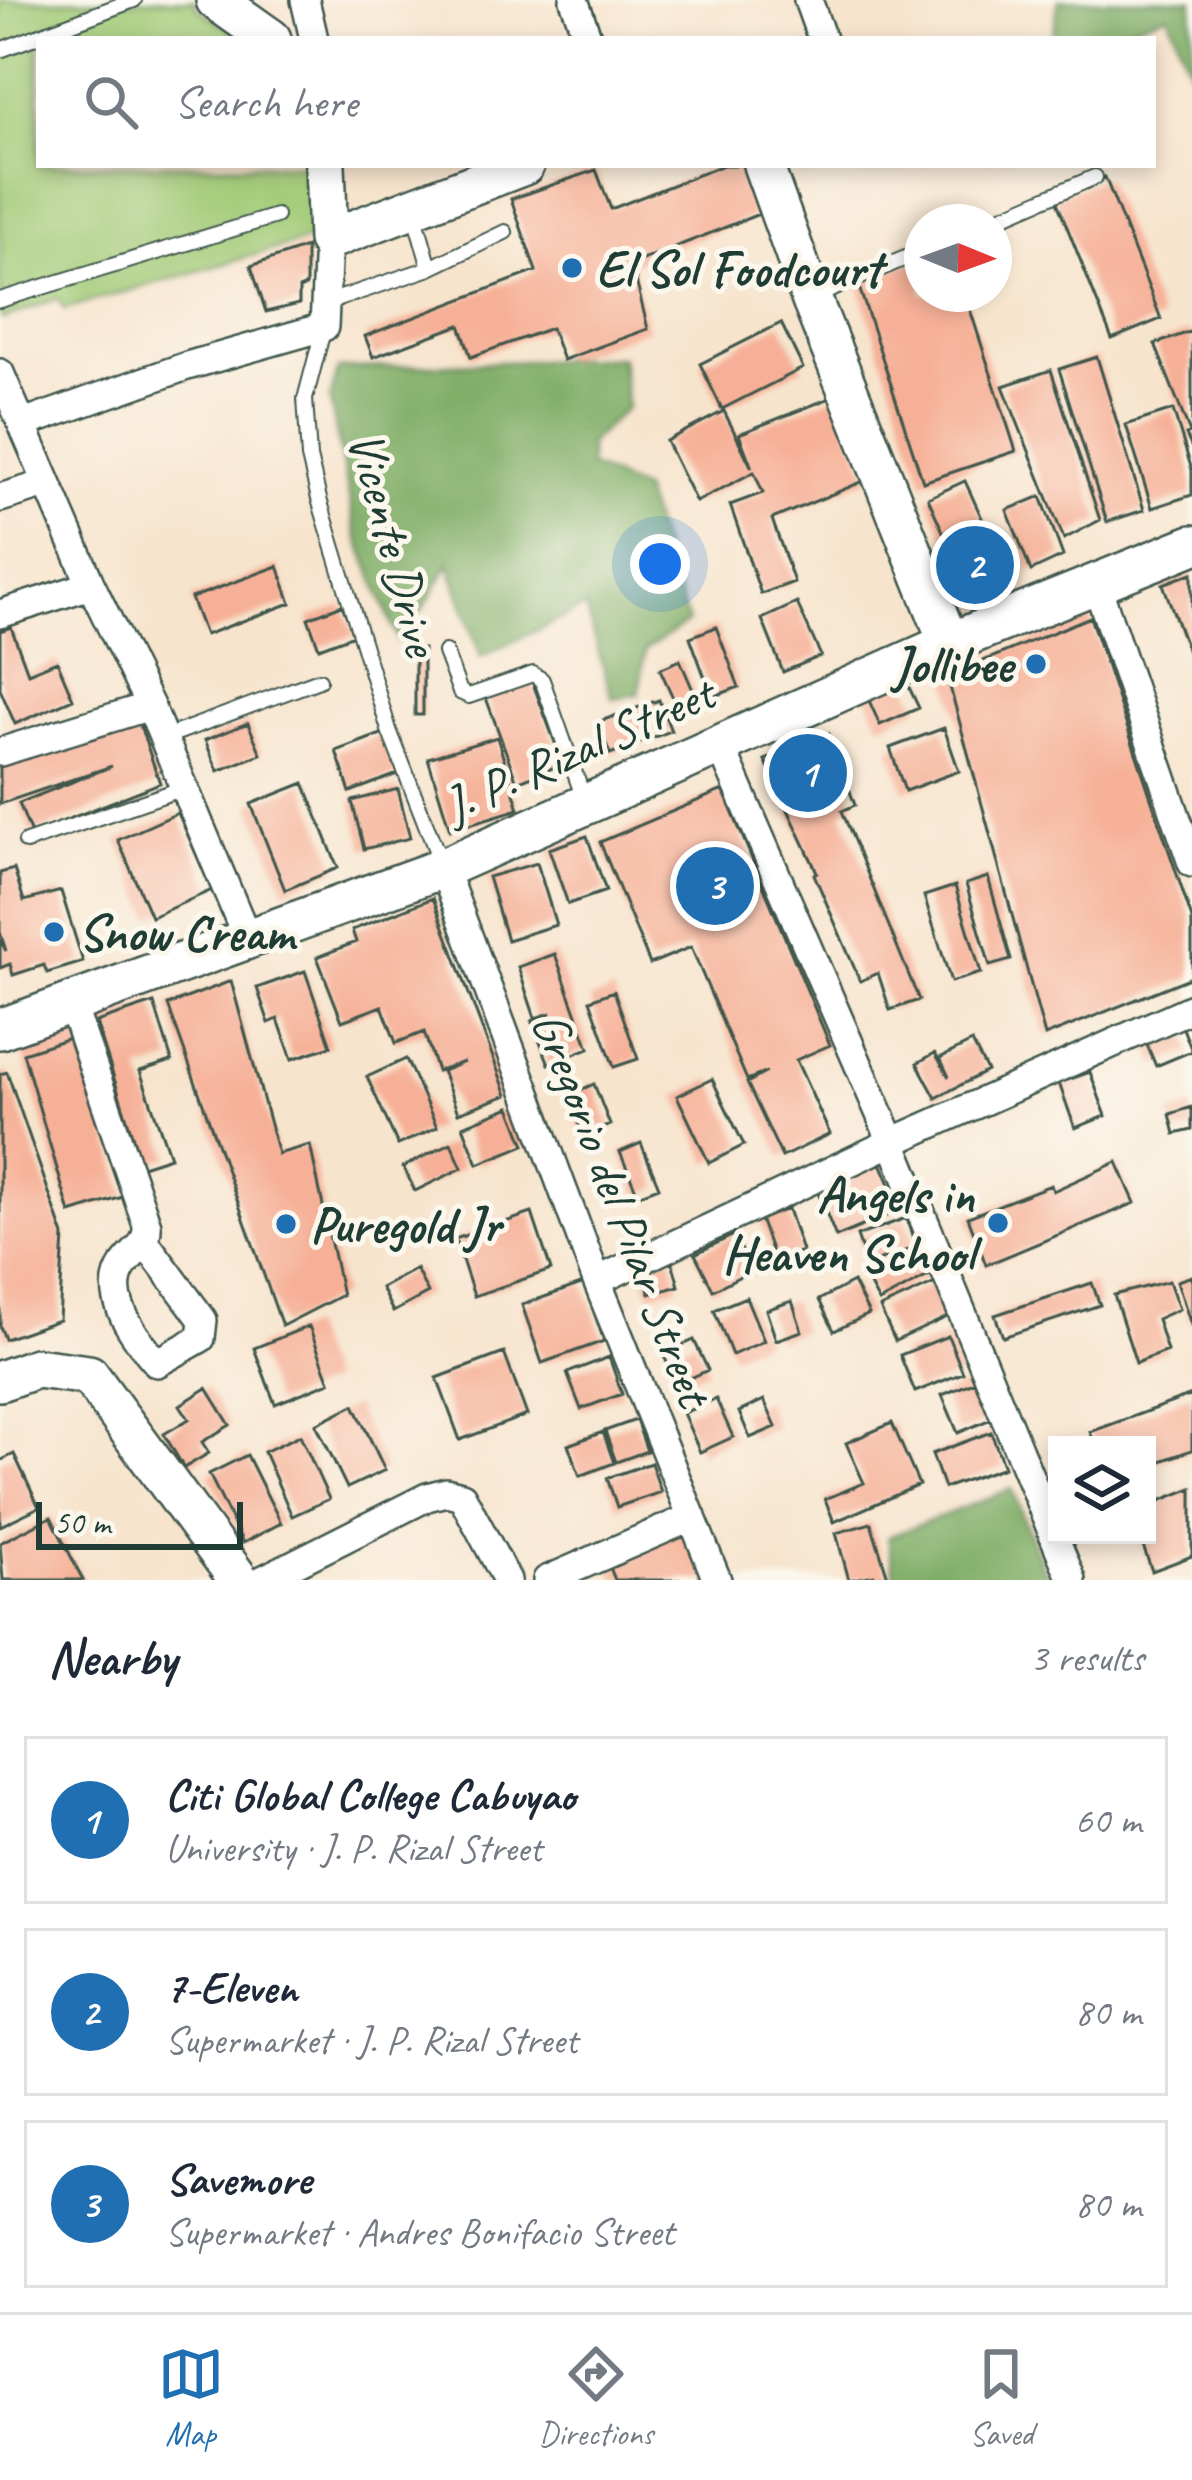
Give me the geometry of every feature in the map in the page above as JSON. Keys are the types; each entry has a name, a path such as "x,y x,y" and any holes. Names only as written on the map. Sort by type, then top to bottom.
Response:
{"main road":[{"path":"217,0 268,36"},
{"name":"Vicente Drive","path":"325,168 328,240"},
{"path":"328,240 516,168"},
{"path":"765,168 811,298 949,643"},
{"name":"J. P. Rizal Street","path":"0,1028 443,868 949,643 1192,545"},
{"path":"0,1381 36,1368 88,1375 239,1580"}],"street":[{"path":"305,0 313,36"},
{"path":"574,0 587,36"},
{"path":"808,0 821,36"},
{"name":"Vicente Drive","path":"325,315 328,240"},
{"path":"23,424 325,315"},
{"path":"0,373 248,940"},
{"path":"0,498 46,484"},
{"path":"1096,583 1192,863"},
{"path":"0,614 91,585"},
{"path":"0,752 149,706"},
{"path":"720,745 892,1142 1072,1580"},
{"name":"Gregorio del Pilar Street","path":"443,868 597,1281 717,1580"},
{"path":"71,1002 145,1216 145,1243"},
{"path":"597,1281 1192,1008"},
{"path":"262,1580 446,1492 462,1496 506,1580"},
{"path":"547,1580 692,1516"}],"lane":[{"path":"38,36 134,0"},
{"path":"0,50 36,37"},
{"path":"1012,213 1095,177"},
{"path":"412,207 430,268"},
{"path":"0,300 276,215"},
{"path":"325,315 505,232"},
{"path":"811,298 904,259"},
{"name":"Vicente Drive","path":"325,315 305,399 309,457 389,730 443,868"},
{"path":"445,652 460,692 469,696 518,677 533,674 542,680 586,803"},
{"path":"163,738 319,680"},
{"path":"26,842 184,788"}],"green space":[{"path":"0,0 194,0 197,8 239,36 36,36 36,168 307,168 315,238 64,309 58,298 3,319"},
{"path":"1059,0 1192,0 1192,75 1168,14 1110,34 1053,36"},
{"path":"621,357 627,407 589,444 589,466 642,490 688,622 645,650 639,694 612,698 586,607 481,657 449,564 398,640 356,533 330,400 338,369"},
{"path":"1012,1489 1048,1580 895,1580 888,1537"}],"building":[{"path":"715,168 744,168 759,214 632,264 648,329 563,360 551,328 471,357 460,325 373,357 365,336 536,271 511,199 596,170 611,209"},
{"path":"1105,177 1161,319 1112,339 1055,197"},
{"path":"306,247 306,286 299,289 299,304 266,312 251,266"},
{"path":"904,265 904,312 971,312 1016,451 923,482 857,281"},
{"path":"781,323 803,368 722,409 700,364"},
{"path":"1192,331 1192,448 1155,344"},
{"path":"1097,357 1144,510 1107,522 1059,369"},
{"path":"1051,370 1100,520 1064,539 1003,386"},
{"path":"835,396 869,479 772,519 794,582 761,594 730,505 763,493 754,472 696,502 666,441 724,411 752,468 739,434"},
{"path":"1173,410 1192,470 1192,495 1152,508 1126,425"},
{"path":"965,481 1011,582 973,599 928,498"},
{"path":"1041,496 1063,556 1031,571 1007,510"},
{"path":"278,566 291,603 205,635 191,598"},
{"path":"1192,573 1192,660 1191,660 1163,584"},
{"path":"797,603 821,656 783,672 762,619"},
{"path":"342,605 354,635 319,648 308,618"},
{"path":"1090,617 1192,919 1192,977 1045,1036 947,676"},
{"path":"11,627 28,673 57,661 73,699 15,724 0,689 0,631"},
{"path":"716,627 739,687 712,697 690,637"},
{"path":"415,649 423,649 423,715 415,715"},
{"path":"680,660 699,704 680,713 660,669"},
{"path":"905,679 919,708 880,725 867,696"},
{"path":"532,681 563,764 517,782 486,698"},
{"path":"659,700 671,731 610,754 598,722"},
{"path":"138,720 160,783 31,834 19,803 112,766 0,804 0,767"},
{"path":"248,723 261,754 218,771 205,740"},
{"path":"944,728 959,771 905,791 890,748"},
{"path":"384,733 398,774 350,792 336,751"},
{"path":"829,734 855,805 842,811 919,1000 890,1010 878,973 860,981 765,760"},
{"path":"497,737 519,809 450,830 428,758"},
{"path":"304,783 338,868 285,890 251,804"},
{"path":"398,789 410,838 364,849 352,801"},
{"path":"723,790 830,1045 796,1060 830,1134 782,1157 747,1083 767,1072 747,1080 691,947 650,964 600,842"},
{"path":"178,813 212,890 151,917 118,840"},
{"path":"587,836 606,891 568,904 549,849"},
{"path":"537,863 556,925 507,940 488,877"},
{"path":"14,869 24,901 61,891 83,962 47,973 44,965 13,975 10,964 0,968 0,939 6,951 0,932 0,873"},
{"path":"988,877 1011,960 990,966 966,884"},
{"path":"955,886 981,973 951,982 924,896"},
{"path":"433,898 507,1095 458,1113 442,1071 464,1062 437,1071 424,1032 396,1043 382,1006 342,1021 317,957 356,942 352,930"},
{"path":"555,954 589,1048 549,1064 532,1021 551,1013 535,1018 518,967"},
{"path":"305,971 331,1046 292,1059 278,1019 269,1023 257,988"},
{"name":"Puregold Jr","path":"231,981 278,1154 310,1145 342,1295 282,1326 168,1005"},
{"path":"614,991 638,1059 614,1067 590,1000"},
{"path":"154,1003 172,1061 140,1071 170,1157 142,1166 96,1022"},
{"path":"1178,1016 1192,1051 1156,1066 1141,1031"},
{"path":"79,1035 126,1196 70,1213 23,1053"},
{"path":"972,1042 987,1071 936,1098 917,1063 935,1053 949,1077 940,1058"},
{"path":"406,1059 437,1127 398,1145 367,1077"},
{"path":"7,1072 64,1236 59,1320 5,1339 0,1326 0,1074"},
{"path":"1090,1072 1106,1116 1075,1128 1059,1083"},
{"path":"712,1079 744,1145 709,1163 677,1096"},
{"path":"594,1084 610,1125 584,1136 567,1096"},
{"path":"510,1107 525,1145 478,1164 463,1126"},
{"path":"1192,1107 1192,1130 1175,1134 1170,1114"},
{"path":"451,1143 462,1168 415,1191 403,1167"},
{"path":"641,1143 659,1187 638,1195 620,1152"},
{"path":"1117,1162 1135,1203 986,1265 968,1217 1051,1185 1053,1191"},
{"path":"881,1163 901,1210 836,1237 817,1190"},
{"path":"788,1209 802,1251 775,1261 760,1219"},
{"path":"532,1213 551,1270 474,1296 455,1239"},
{"path":"906,1218 916,1247 867,1265 857,1236"},
{"path":"734,1235 752,1270 713,1290 695,1254"},
{"path":"924,1245 937,1271 879,1302 865,1276"},
{"path":"671,1258 679,1286 650,1294 642,1266"},
{"path":"416,1269 428,1293 393,1312 381,1288"},
{"path":"1192,1276 1192,1325 1191,1325 1177,1281"},
{"path":"942,1280 956,1313 895,1341 880,1308"},
{"path":"1169,1281 1179,1309 1157,1319 1167,1351 1136,1363 1114,1295"},
{"path":"853,1282 869,1314 834,1331 819,1300"},
{"path":"584,1283 604,1341 542,1363 522,1305"},
{"path":"1092,1283 1100,1305 1003,1337 995,1315"},
{"path":"746,1297 764,1341 732,1355 714,1310"},
{"path":"792,1301 802,1331 776,1340 766,1310"},
{"path":"309,1326 330,1382 275,1404 254,1348"},
{"path":"948,1336 963,1373 915,1392 900,1355"},
{"path":"694,1340 708,1370 677,1384 663,1354"},
{"path":"504,1353 527,1415 460,1440 437,1378"},
{"path":"609,1357 622,1394 581,1409 567,1373"},
{"path":"976,1381 991,1419 958,1433 942,1395"},
{"path":"207,1388 230,1425 202,1442 209,1453 184,1468 164,1434 189,1419 180,1405"},
{"path":"1192,1395 1192,1450 1156,1463 1156,1436 1092,1436 1090,1432"},
{"path":"716,1399 733,1437 700,1452 683,1413"},
{"path":"764,1400 776,1427 750,1438 739,1412"},
{"path":"354,1405 385,1470 347,1488 316,1424"},
{"path":"636,1420 647,1451 616,1462 605,1431"},
{"path":"892,1423 919,1485 834,1522 825,1499 864,1483 846,1443"},
{"path":"603,1432 614,1463 580,1476 568,1445"},
{"path":"991,1432 1004,1467 944,1488 932,1454"},
{"path":"300,1435 329,1499 292,1516 264,1452"},
{"path":"14,1454 39,1507 0,1526 0,1461"},
{"path":"247,1455 281,1523 243,1543 209,1474"},
{"path":"651,1463 661,1492 617,1507 607,1478"},
{"path":"1192,1488 1192,1556 1152,1571 1142,1544 1156,1544 1156,1502"},
{"path":"51,1517 83,1580 3,1580 0,1543"},
{"path":"871,1523 889,1580 866,1580 875,1575 849,1580 836,1533"},
{"path":"685,1527 707,1580 615,1580 607,1560"}],"place":[{"name":"El Sol Foodcourt","path":"572,268"},
{"name":"7-Eleven","path":"975,565"},
{"name":"Jollibee","path":"1036,664"},
{"name":"Citi Global College Cabuyao","path":"808,773"},
{"name":"Savemore","path":"715,886"},
{"name":"Snow Cream","path":"54,932"},
{"name":"Angels in Heaven School","path":"998,1223"},
{"name":"Puregold Jr","path":"286,1224"}]}
